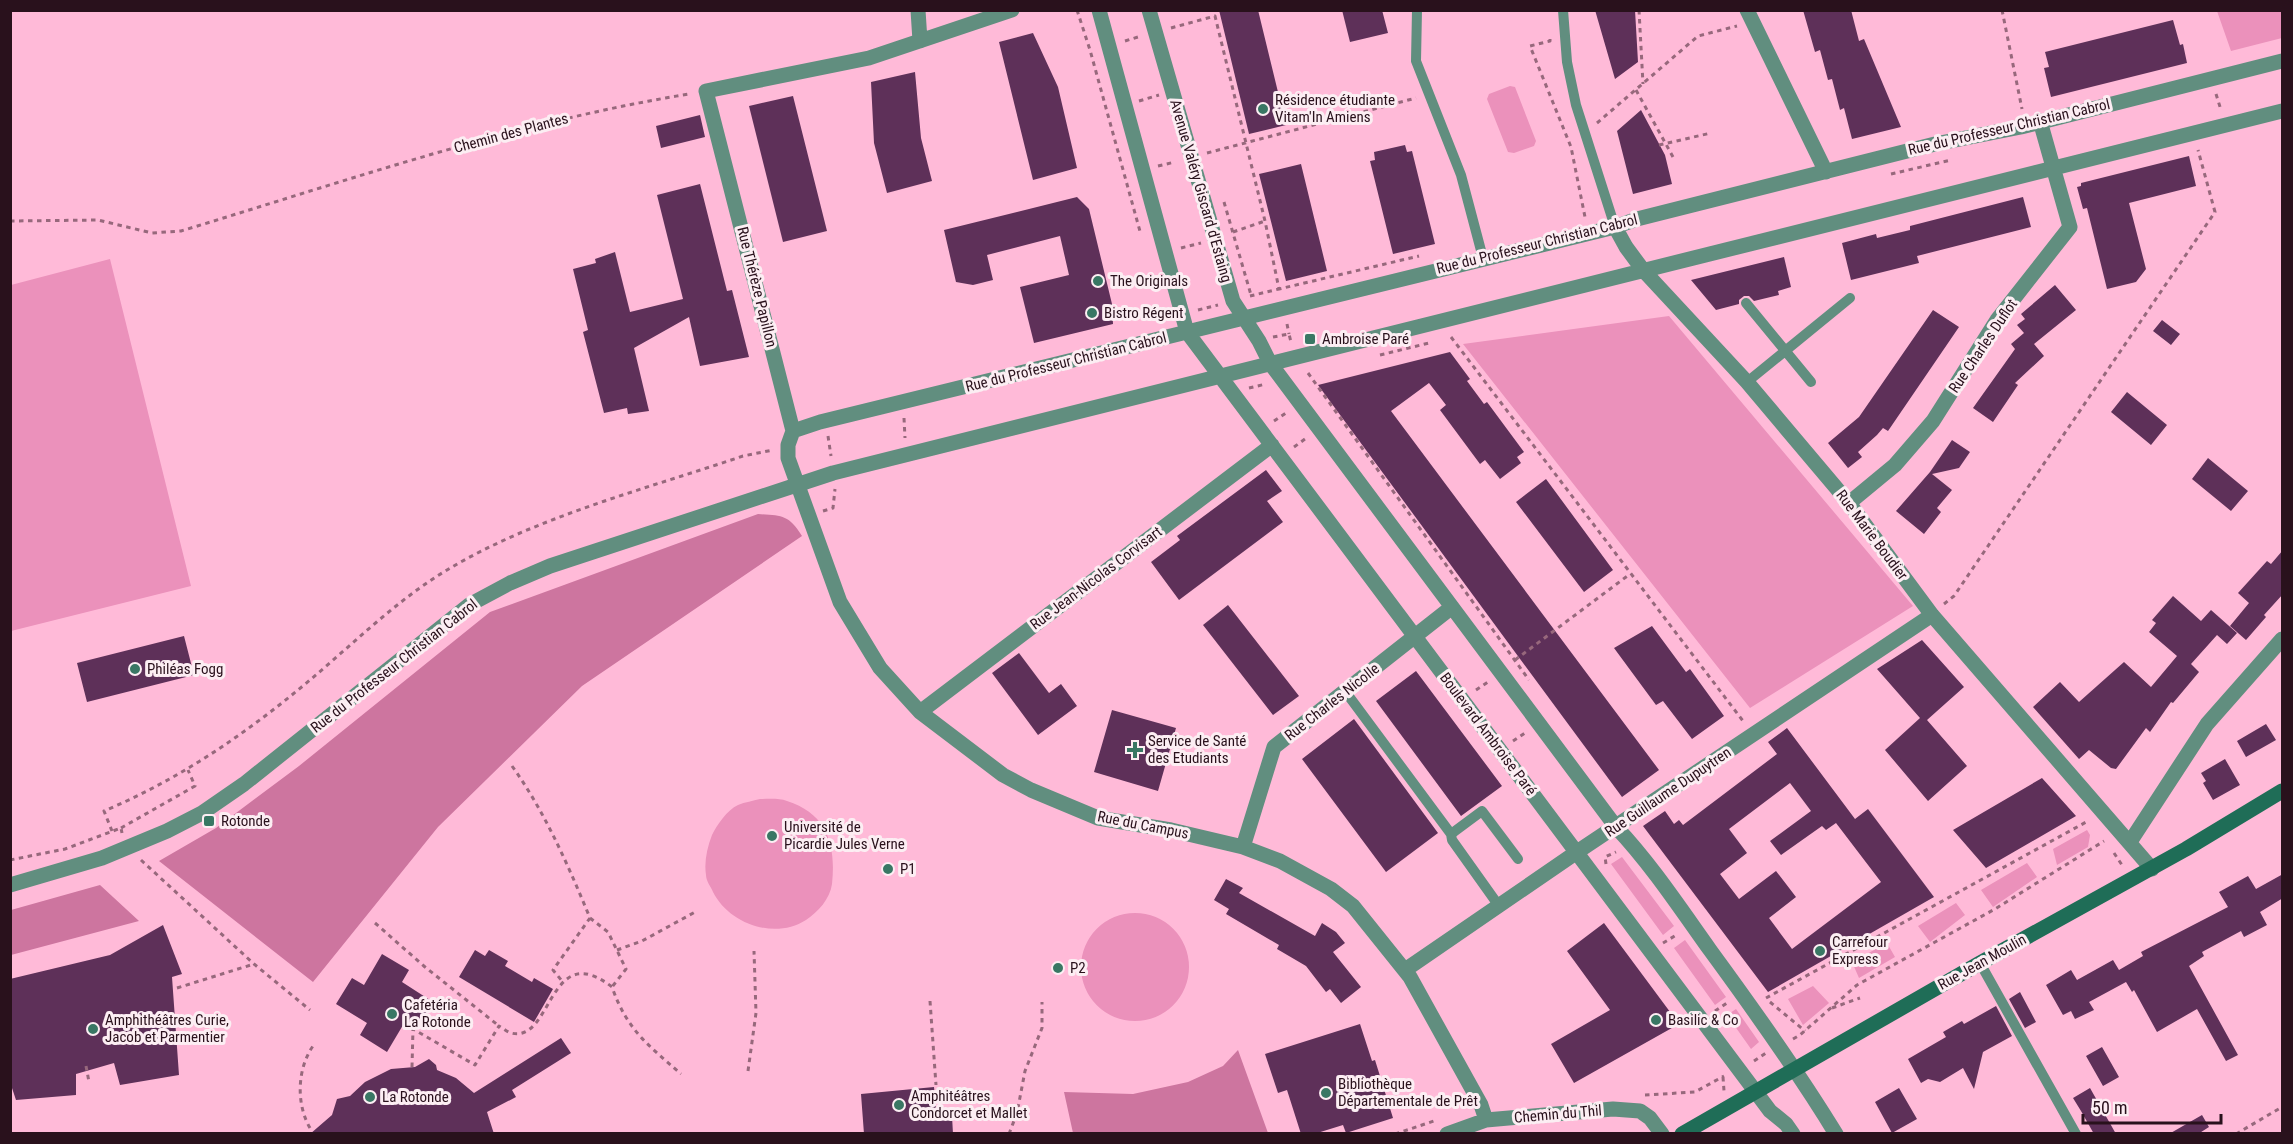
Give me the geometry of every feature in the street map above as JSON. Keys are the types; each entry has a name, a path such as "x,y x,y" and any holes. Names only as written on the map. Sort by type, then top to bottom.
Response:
{"main road":[{"name":"Rue Jean Moulin","path":"1682,1134 1980,963 2152,869 2283,791"}],"street":[{"path":"918,10 920,41"},
{"path":"706,91 869,58 1012,10"},
{"path":"1098,10 1187,332"},
{"name":"Avenue Valéry Giscard d'Estaing","path":"1149,10 1233,301 1270,363"},
{"path":"1749,16 1826,172"},
{"name":"Rue du Professeur Christian Cabrol","path":"793,431 820,422 1243,317 1615,227 1637,219 1935,144 2034,123 2283,61"},
{"name":"Rue Thérèze Papillon","path":"706,91 793,431 788,458 797,483"},
{"name":"Rue du Professeur Christian Cabrol","path":"10,885 128,848 202,813 244,784 469,605 510,583 550,566 797,483 1220,375 2283,111"},
{"path":"2034,123 2054,168"},
{"name":"Rue Charles Duflot","path":"1849,503 1895,465 1933,421 1997,320 2070,227 2054,168"},
{"name":"Rue Marie Boudier","path":"1615,227 1643,270 1747,381 1849,503 1932,615 2152,869"},
{"name":"Boulevard Ambroise Paré","path":"1187,332 1770,1111 1786,1124 1793,1134"},
{"path":"1270,363 1742,993 1797,1070 1836,1134"},
{"name":"Rue Jean-Nicolas Corvisart","path":"920,712 1272,445"},
{"name":"Rue du Campus","path":"797,483 840,602 880,668 920,712 1003,775 1030,790 1098,818 1171,830 1243,847 1280,861 1331,889 1353,906 1405,970 1481,1105 1486,1120"},
{"name":"Rue Charles Nicolle","path":"1243,847 1274,747 1452,607"},
{"name":"Rue Guillaume Dupuytren","path":"1405,970 1932,615"},
{"path":"2130,842 2207,724 2283,639"},
{"name":"Chemin du Thil","path":"1447,1134 1486,1120 1613,1109 1640,1111 1650,1118 1662,1134"}],"lane":[{"path":"1417,10 1416,62 1461,175 1483,258"},
{"path":"1563,10 1567,62 1576,105 1615,227"},
{"path":"1747,381 1850,298"},
{"path":"1746,303 1811,382"},
{"path":"1345,691 1451,834 1452,840 1499,906"},
{"path":"1451,834 1482,812 1518,859"},
{"path":"1980,963 2076,1134"}],"path":[{"path":"1077,10 1144,245"},
{"path":"1639,10 1643,84"},
{"path":"2002,10 2022,108 2034,123"},
{"path":"1090,50 1215,16 1279,289 1424,255"},
{"path":"1567,139 1585,134 1698,36 1749,16"},
{"path":"1636,90 1673,156"},
{"name":"Chemin des Plantes","path":"10,221 98,220 152,233 182,231 514,130 624,104 706,91"},
{"path":"1142,170 1429,94"},
{"path":"1659,145 1712,133"},
{"path":"1932,615 1954,596 2215,212 2198,150"},
{"path":"1575,220 1585,217 1588,232"},
{"path":"1451,337 1753,734"},
{"path":"1308,373 1534,687"},
{"path":"1274,421 1292,408"},
{"path":"1294,447 1311,434"},
{"path":"10,860 65,849 112,831 104,811 188,770 231,742 308,682 409,596 446,570 501,540 743,456 774,449 788,450"},
{"path":"1515,660 1630,574"},
{"path":"1462,699 1492,679"},
{"path":"1500,750 1539,723"},
{"path":"512,766 532,794 572,874 590,918 608,932 626,969 612,987"},
{"path":"121,828 195,786 188,770"},
{"path":"1766,999 2088,820 2093,827"},
{"path":"2099,834 2132,880"},
{"path":"1595,841 1605,857 1606,864"},
{"path":"1641,1095 1695,1092 1754,1061 1805,1031 1857,985 1995,909 2104,841"},
{"path":"128,848 254,964 310,1011"},
{"path":"1605,857 1613,852 1621,851"},
{"path":"617,950 642,941 697,911"},
{"path":"562,981 553,970 590,918"},
{"path":"375,923 425,967 512,1034 525,1032 536,1023 562,981 576,974 592,975 604,980 612,987 629,1025 681,1074"},
{"path":"1665,942 1683,932"},
{"path":"1658,933 1671,951"},
{"path":"748,1071 756,1013 754,951"},
{"path":"177,988 254,964"},
{"path":"1708,1003 1715,1011 1753,986 1805,1031"},
{"path":"1831,1008 1860,998"},
{"path":"930,1001 936,1085"},
{"path":"1009,1134 1017,1113 1025,1071 1042,1028 1042,1002"},
{"path":"412,1066 413,1029 475,1065 499,1026"},
{"path":"310,1128 304,1117 300,1101 301,1079 307,1055 314,1046"},
{"path":"86,1066 89,1082"},
{"path":"1718,1068 1723,1077 1724,1092 1732,1106"},
{"path":"2236,1134 2283,1107"}],"shaded area":[{"path":"2217,11 2282,11 2282,38 2231,51"},
{"path":"1510,86 1515,87 1536,141 1534,146 1514,153 1508,152 1487,99 1489,94"},
{"path":"110,259 191,586 11,631 11,285"},
{"path":"1669,316 1913,606 1750,708 1463,344"},
{"path":"758,514 773,515 788,520 802,536 582,686 438,827 313,982 159,861 216,828 299,766 490,612"},
{"path":"760,799 781,799 812,814 826,833 830,844 833,870 829,895 823,905 806,920 781,929 754,926 730,913 713,892 705,870 706,855 712,835 726,814 738,805"},
{"path":"2087,830 2090,835 2088,847 2057,865 2053,849"},
{"path":"1622,857 1674,926 1663,935 1611,864"},
{"path":"2027,863 2037,877 1993,907 1981,890"},
{"path":"100,885 139,921 11,955 11,910"},
{"path":"1956,903 1965,915 1930,942 1918,926"},
{"path":"1135,913 1155,918 1173,929 1184,947 1189,967 1184,987 1173,1005 1155,1016 1135,1021 1115,1016 1097,1005 1086,987 1081,967 1086,947 1097,929 1115,918"},
{"path":"1685,940 1726,997 1715,1005 1674,948"},
{"path":"1887,943 1895,957 1859,978 1852,962"},
{"path":"1813,986 1829,1003 1803,1025 1788,999"},
{"path":"1736,1009 1759,1042 1751,1049 1727,1015"},
{"path":"1238,1050 1268,1133 1073,1133 1064,1092 1133,1094 1188,1082 1223,1066"}],"building":[{"path":"1219,10 1258,10 1286,125 1249,134"},
{"path":"1342,10 1382,10 1388,33 1350,42"},
{"path":"1595,10 1635,10 1638,62 1615,79"},
{"path":"1803,10 1851,10 1859,41 1864,39 1901,127 1852,139 1844,108 1840,110 1832,79 1828,80 1820,50 1815,52"},
{"path":"2173,20 2180,45 2183,44 2187,63 2051,97 2044,68 2049,67 2045,52"},
{"path":"1033,33 1058,87 1077,168 1033,180 999,42"},
{"path":"915,72 921,138 932,181 887,193 874,143 871,82"},
{"path":"793,96 827,231 783,242 749,106"},
{"path":"1641,110 1665,155 1672,184 1633,194 1617,131"},
{"path":"700,115 705,137 661,148 656,126"},
{"path":"1405,145 1407,152 1412,151 1435,244 1393,254 1370,161 1375,160 1374,152"},
{"path":"2189,156 2196,186 2129,203 2146,269 2136,282 2107,289 2087,208 2083,209 2077,187 2081,186 2081,183"},
{"path":"1301,164 1327,271 1286,281 1259,174"},
{"path":"700,184 727,291 732,290 749,357 700,366 689,317 634,348 649,411 628,414 627,408 604,413 583,332 588,330 573,269 596,263 595,259 615,252 630,312 683,299 657,195"},
{"path":"1077,197 1089,209 1112,304 1113,324 1034,343 1020,287 1069,275 1060,236 987,255 993,280 973,285 956,282 944,230"},
{"path":"2023,197 2031,227 1917,256 1919,263 1851,280 1842,243 1876,234 1877,238 1910,230 1910,226"},
{"path":"1784,257 1791,287 1778,291 1779,295 1754,301 1749,296 1744,296 1739,300 1739,304 1716,310 1691,280"},
{"path":"2055,285 2076,310 2034,344 2044,356 2015,383 2018,385 1993,422 1973,408 2015,349 2011,344 2024,333 2017,325 2025,319 2021,314"},
{"path":"1933,310 1959,327 1888,431 1883,428 1858,452 1862,457 1848,468 1828,443 1859,417"},
{"path":"2162,320 2180,334 2171,345 2153,331"},
{"path":"1450,352 1470,379 1467,381 1484,404 1487,402 1524,452 1517,457 1521,463 1500,479 1485,460 1480,464 1440,410 1446,405 1429,383 1391,411 1659,770 1622,797 1318,385"},
{"path":"2127,392 2167,425 2151,445 2111,412"},
{"path":"1952,440 1970,452 1959,468 1932,474 1952,490 1937,508 1941,512 1924,534 1896,511 1930,472"},
{"path":"2208,458 2248,491 2231,511 2192,479"},
{"path":"1266,470 1282,491 1267,501 1283,522 1179,600 1151,562 1180,540 1177,536"},
{"path":"1546,479 1613,570 1584,592 1516,502"},
{"path":"2283,550 2283,594 2246,640 2230,626 2249,603 2238,593 2267,561 2271,564"},
{"path":"2173,596 2201,621 2211,610 2237,633 2227,644 2217,635 2191,664 2199,672 2173,703 2171,702 2150,732 2146,728 2116,769 2111,768 2089,750 2079,759 2033,707 2060,682 2079,702 2124,662 2151,687 2177,656 2149,632 2156,623 2152,620"},
{"path":"1228,605 1299,696 1273,715 1203,625"},
{"path":"1652,626 1686,672 1690,669 1724,716 1692,739 1663,701 1656,705 1614,648"},
{"name":"Philéas Fogg","path":"184,636 194,675 87,702 77,663"},
{"path":"1922,640 1964,687 1927,720 1967,766 1928,801 1885,750 1920,718 1877,669"},
{"path":"1019,653 1049,693 1061,684 1077,706 1038,735 992,673"},
{"path":"1416,671 1502,786 1461,816 1376,701"},
{"name":"Service de Santé des Etudiants","path":"1112,710 1176,728 1158,791 1094,772"},
{"path":"1354,719 1438,833 1386,872 1302,759"},
{"path":"2266,724 2276,740 2246,757 2237,741"},
{"path":"1787,728 1855,819 1868,809 1934,897 1768,992 1643,826 1665,811 1674,824 1679,820 1683,825 1777,754 1768,742","holes":["1790,783 1811,811 1770,841 1781,855 1822,826 1826,830 1836,823 1881,882 1792,949 1769,918 1796,897 1776,871 1739,899 1720,874 1747,853 1729,829"]},
{"path":"2225,759 2240,785 2213,800 2203,783 2206,781 2201,773"},
{"path":"2042,778 2076,816 1986,868 1953,830"},
{"path":"2283,874 2283,898 2260,912 2267,925 2244,937 2241,931 2202,952 2204,956 2189,966 2238,1055 2226,1061 2197,1009 2157,1032 2134,990 2132,992 2126,982 2089,1002 2094,1010 2075,1019 2071,1011 2063,1015 2046,985 2071,970 2077,980 2113,960 2119,970 2143,956 2141,952 2228,907 2219,892 2248,876 2256,889"},
{"path":"1226,879 1243,888 1239,893 1315,936 1322,923 1336,932 1345,943 1333,952 1361,987 1341,1003 1330,989 1326,992 1306,966 1277,949 1279,945 1226,914 1229,909 1214,900"},
{"path":"1604,923 1679,1024 1574,1083 1551,1044 1610,1010 1567,951"},
{"name":"Amphithéâtres Curie, Jacob et Parmentier","path":"163,925 182,974 172,977 179,1075 120,1085 114,1063 76,1074 76,1095 16,1100 10,1082 10,979 110,955"},
{"path":"475,950 485,956 489,950 508,961 505,966 532,982 534,978 553,989 534,1022 459,977"},
{"path":"382,954 409,970 402,982 433,1002 418,1027 406,1020 387,1052 360,1035 367,1023 336,1004 352,978 364,985"},
{"path":"2020,992 2036,1022 2025,1028 2009,999"},
{"path":"1996,1006 2012,1036 1983,1052 1974,1089 1963,1068 1940,1082 1928,1079 1921,1083 1908,1059 1946,1037 1943,1032 1962,1021 1964,1024"},
{"path":"1360,1024 1372,1061 1375,1060 1393,1118 1346,1133 1343,1125 1314,1134 1301,1134 1287,1090 1278,1093 1265,1054"},
{"path":"561,1038 571,1053 512,1090 516,1097 487,1112 494,1134 310,1134 332,1115 337,1099 350,1096 365,1082 391,1069 415,1067 429,1059 436,1065 437,1070 456,1078 474,1093"},
{"path":"2102,1047 2119,1077 2103,1086 2086,1056"},
{"name":"Amphitéâtres Condorcet et Mallet","path":"934,1087 937,1118 952,1116 953,1134 864,1134 861,1094"},
{"path":"1899,1088 1917,1119 1892,1133 1875,1102"},
{"path":"2090,1088 2116,1134 2094,1134 2073,1098"},
{"path":"2202,1115 2209,1127 2198,1134 2169,1134"}],"place":[{"name":"Résidence étudiante Vitam'In Amiens","path":"1263,109"},
{"name":"The Originals","path":"1098,281"},
{"name":"Bistro Régent","path":"1092,313"},
{"name":"Ambroise Paré","path":"1310,339"},
{"name":"Philéas Fogg","path":"135,669"},
{"name":"Service de Santé des Etudiants","path":"1135,750"},
{"name":"Rotonde","path":"209,821"},
{"name":"Université de Picardie Jules Verne","path":"772,836"},
{"name":"P1","path":"888,869"},
{"name":"Carrefour Express","path":"1820,951"},
{"name":"P2","path":"1058,968"},
{"name":"Cafetéria La Rotonde","path":"392,1014"},
{"name":"Basilic & Co","path":"1656,1020"},
{"name":"Amphithéâtres Curie, Jacob et Parmentier","path":"93,1029"},
{"name":"Bibliothèque Départementale de Prêt","path":"1326,1093"},
{"name":"La Rotonde","path":"370,1097"},
{"name":"Amphitéâtres Condorcet et Mallet","path":"899,1105"}]}
